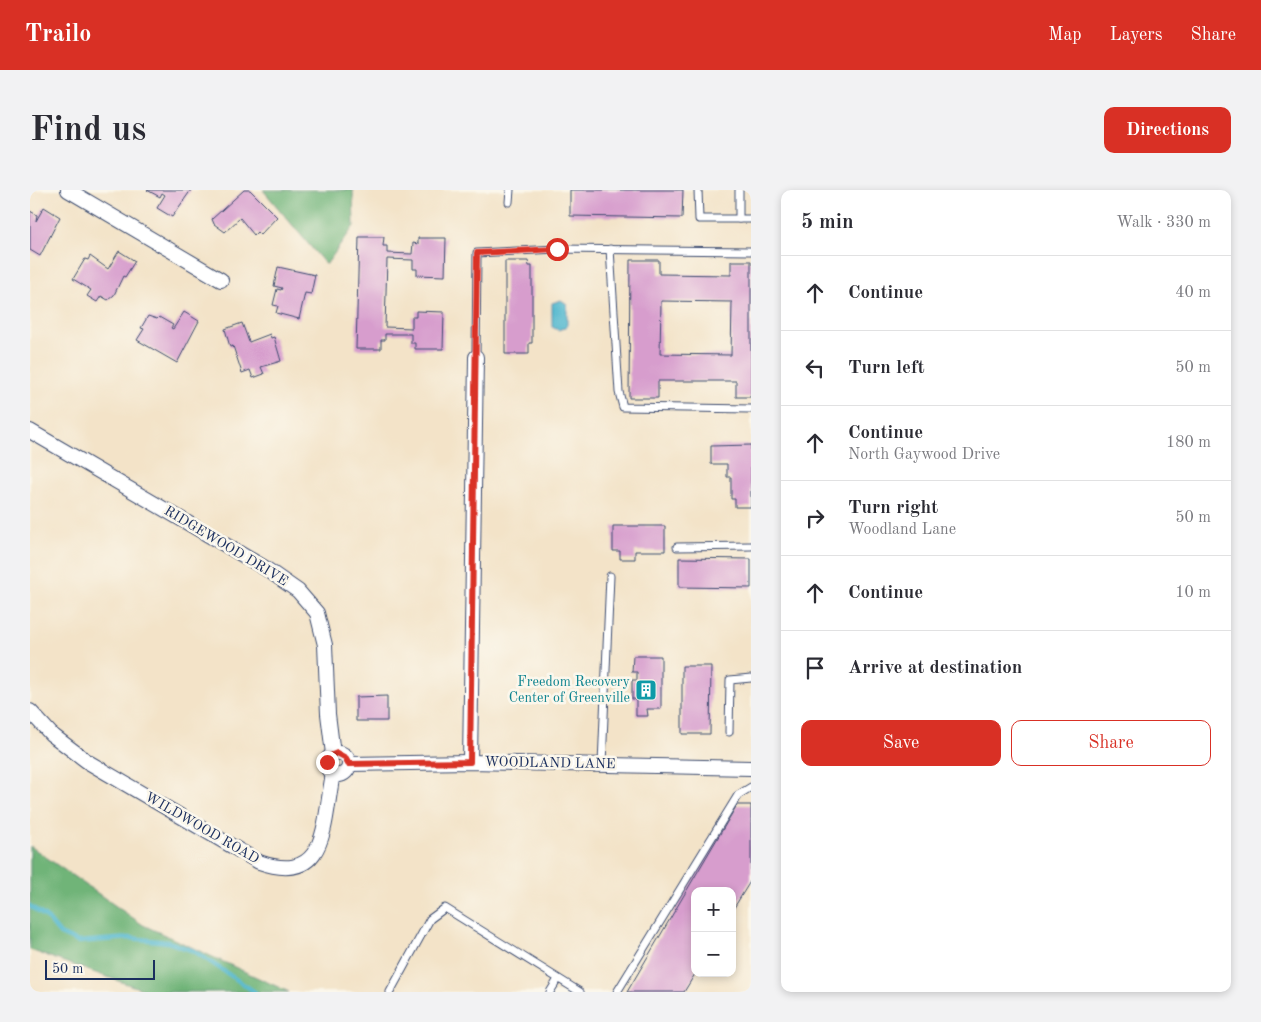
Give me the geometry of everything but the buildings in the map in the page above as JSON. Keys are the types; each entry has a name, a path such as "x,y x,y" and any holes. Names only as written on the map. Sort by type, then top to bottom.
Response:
{"street":[{"path":"68,190 221,280"},
{"path":"470,762 476,357"},
{"name":"RIDGEWOOD DRIVE","path":"30,431 265,568 298,591 317,613 323,629 328,714 333,754"},
{"name":"WILDWOOD ROAD","path":"30,711 51,734 88,762 259,862 275,868 297,867 309,860 316,850 321,838 333,774"},
{"path":"333,754 344,755 348,764 344,773 333,774 327,766 328,759 333,754"},
{"name":"WOODLAND LANE","path":"348,764 470,762 751,768"}],"lane":[{"path":"509,202 510,190"},
{"path":"698,190 699,218 751,218"},
{"path":"739,190 739,218"},
{"path":"476,357 477,253 557,249 751,251"},
{"path":"610,249 619,392 623,407 751,409"},
{"path":"677,547 751,546"},
{"path":"602,764 610,576"},
{"path":"729,732 730,680 751,678"},
{"path":"617,992 738,795 751,787"},
{"path":"390,992 430,918 445,908 580,992"},
{"path":"550,992 558,979"}],"green space":[{"path":"263,190 353,190 354,226 326,265"},
{"path":"30,846 143,925 289,992 150,992 30,950"}],"water":[{"path":"561,300 567,304 567,327 558,330 552,327 552,303"}],"waterway":[{"path":"30,906 47,918 60,934 78,942 130,938 168,942 194,951 255,992"}],"place":[{"name":"Freedom Recovery Center of Greenville","path":"646,690"}],"route":[{"path":"327,762 330,756 337,753 344,755 348,760 348,764 470,762 477,253 557,249"}]}
